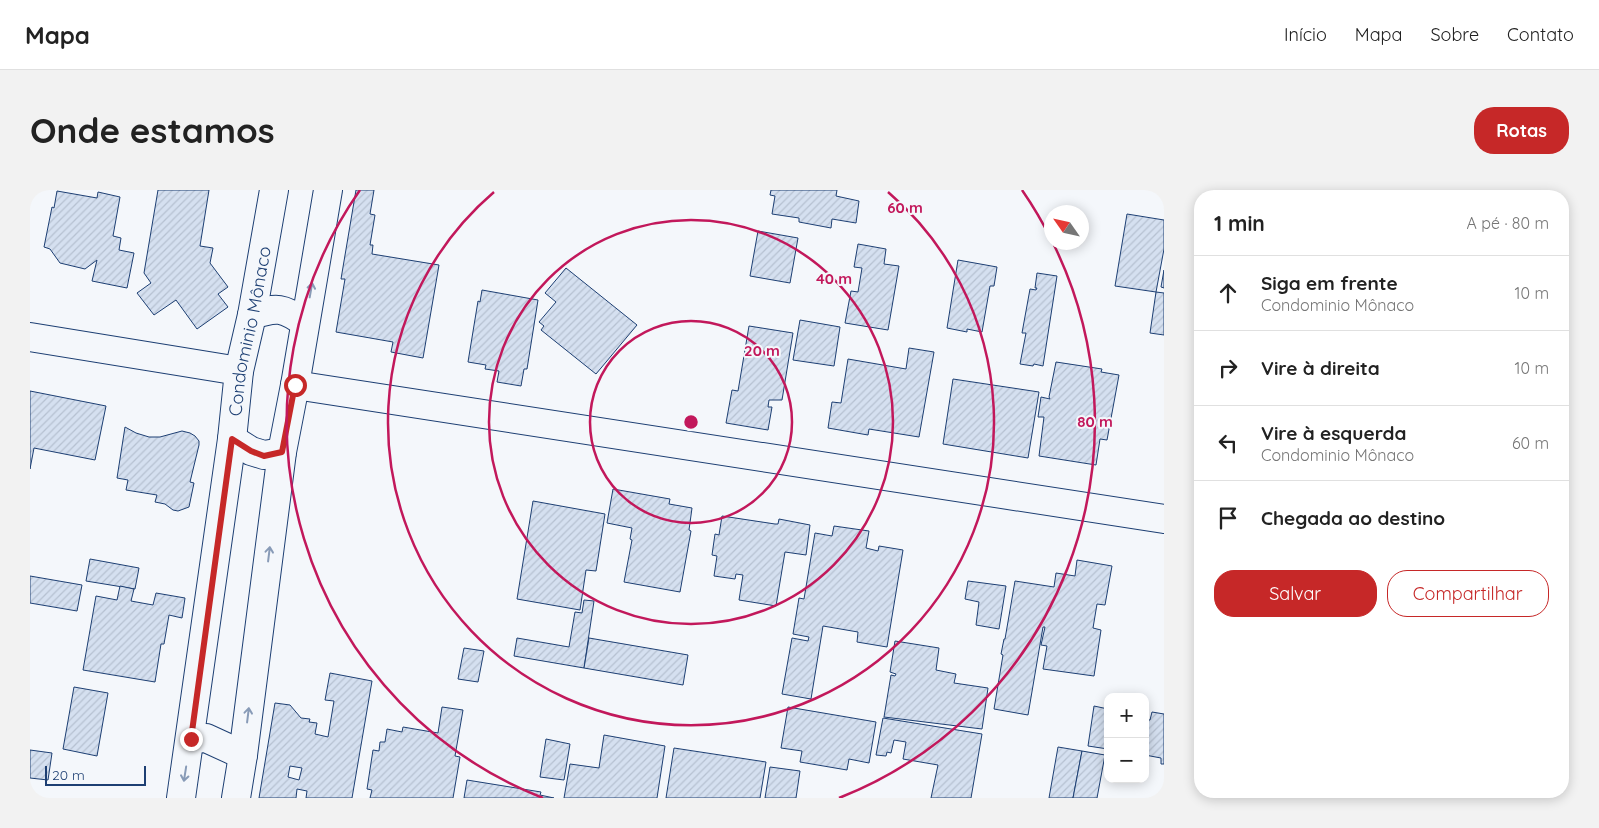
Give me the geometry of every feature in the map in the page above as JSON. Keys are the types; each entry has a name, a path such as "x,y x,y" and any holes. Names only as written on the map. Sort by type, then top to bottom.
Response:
{"street":[{"name":"Condominio Mônaco","path":"181,798 191,739 232,439 239,370 252,315 274,190"},
{"path":"236,798 282,452 328,190"},
{"path":"252,315 272,309 291,313 305,322"},
{"path":"30,336 239,370"},
{"path":"295,385 1164,519"},
{"path":"232,439 251,451 264,456 282,452"},
{"path":"191,739 206,738 243,755"}],"building":[{"path":"158,190 209,190 200,246 213,248 210,263 228,287 218,294 228,307 197,329 176,300 154,315 137,293 151,283 144,273"},
{"path":"356,190 374,190 370,214 375,215 370,245 373,245 372,254 439,265 423,358 391,352 393,342 336,332 345,279 341,279"},
{"path":"771,190 837,190 836,196 859,201 856,223 832,219 831,228 799,222 799,218 772,214 775,196 770,195"},
{"path":"57,191 97,198 98,192 120,197 113,236 121,238 119,250 134,253 127,288 92,281 97,260 85,269 60,263 50,249 44,247"},
{"path":"1127,214 1164,220 1164,249 1156,292 1115,286"},
{"path":"758,231 798,238 790,283 750,276"},
{"path":"858,244 886,249 884,264 899,266 888,330 845,323 851,291 858,292 862,268 854,267"},
{"path":"958,260 997,267 994,286 990,286 982,332 967,329 967,332 947,328"},
{"path":"566,268 637,325 596,374 541,330 544,326 539,322 556,302 545,293"},
{"path":"1164,270 1164,288 1161,287"},
{"path":"1037,273 1057,276 1043,366 1020,364 1026,333 1022,333 1030,289 1036,290 1037,288 1035,288"},
{"path":"482,290 538,300 527,369 524,369 521,386 497,382 499,371 485,369 486,365 468,362 478,301 480,302"},
{"path":"1156,292 1164,293 1164,335 1150,333"},
{"path":"800,320 840,327 834,366 793,360"},
{"path":"749,326 793,333 782,400 769,400 768,407 772,407 768,430 726,423 732,390 738,391"},
{"path":"909,348 934,352 919,437 869,429 868,435 828,428 832,402 841,403 848,359 906,369"},
{"path":"1056,362 1102,369 1101,372 1119,375 1107,440 1100,439 1096,465 1039,456 1044,417 1038,417 1041,397 1050,399"},
{"path":"953,379 1039,392 1028,458 943,444"},
{"path":"30,391 106,406 95,460 34,448 30,469"},
{"path":"125,427 149,437 160,437 182,431 190,433 199,441 190,482 194,483 189,507 178,511 173,510 165,504 155,502 157,495 126,490 128,480 117,478"},
{"path":"613,489 670,499 669,504 692,508 689,530 691,531 680,592 624,582 632,540 630,539 632,528 607,523"},
{"path":"533,501 605,514 596,571 586,570 580,610 517,599"},
{"path":"722,516 775,524 778,524 779,519 810,525 806,555 785,552 776,606 739,600 743,575 736,574 735,579 714,576 717,556 712,555 715,534 719,535"},
{"path":"834,526 869,531 866,548 878,551 879,546 903,550 887,647 857,642 858,632 823,626 811,699 782,694 792,638 808,641 809,637 793,634 799,598 804,599 815,533 832,536"},
{"path":"90,559 139,568 135,589 86,581"},
{"path":"1077,560 1112,566 1105,605 1097,604 1093,628 1101,630 1094,676 1043,669 1047,646 1041,645 1045,627 1043,627 1028,715 994,709 1003,655 1001,654 1015,581 1054,587 1056,573 1075,576"},
{"path":"30,576 82,585 77,611 30,603"},
{"path":"968,581 1006,586 999,629 976,625 979,602 965,599"},
{"path":"120,586 134,589 131,601 153,605 156,593 185,598 182,618 169,615 164,644 161,644 155,682 83,670 96,596 117,600"},
{"path":"584,600 594,601 584,668 514,656 517,638 569,647 575,612 582,613"},
{"path":"589,638 688,655 683,685 584,668"},
{"path":"895,641 939,648 936,670 956,674 954,683 988,688 982,729 884,717 891,675 895,676 896,674 890,672"},
{"path":"464,648 484,651 478,682 458,679"},
{"path":"330,673 372,681 352,798 306,798 307,791 297,789 296,798 259,798 275,703 290,705 301,718 310,719 309,722 317,723 315,734 328,737 334,701 325,700","holes":["290,766 302,768 299,780 288,777"]},
{"path":"74,687 108,693 97,756 63,749"},
{"path":"1094,706 1104,708 1104,748 1088,746"},
{"path":"442,707 463,710 455,756 460,757 453,798 370,798 372,790 367,789 373,750 379,751 380,742 385,742 387,729 402,732 403,727 438,733"},
{"path":"788,707 876,722 869,763 849,759 847,770 800,762 802,751 781,748"},
{"path":"1152,712 1164,714 1164,764 1161,764 1161,758 1149,756"},
{"path":"883,718 982,734 971,798 931,798 938,765 903,759 906,742 894,740 891,753 887,752 886,756 876,755"},
{"path":"604,735 665,746 657,798 564,798 570,764 599,768"},
{"path":"546,739 570,744 564,780 540,777"},
{"path":"1058,747 1082,751 1073,798 1049,798"},
{"path":"674,748 766,762 760,798 666,798"},
{"path":"30,750 52,753 48,780 30,778"},
{"path":"1082,751 1104,755 1097,798 1073,798"},
{"path":"770,767 800,771 796,798 765,798"},
{"path":"467,780 541,792 540,795 554,798 464,798"}],"route":[{"path":"191,739 232,439 251,451 264,456 282,452 295,385"}]}
